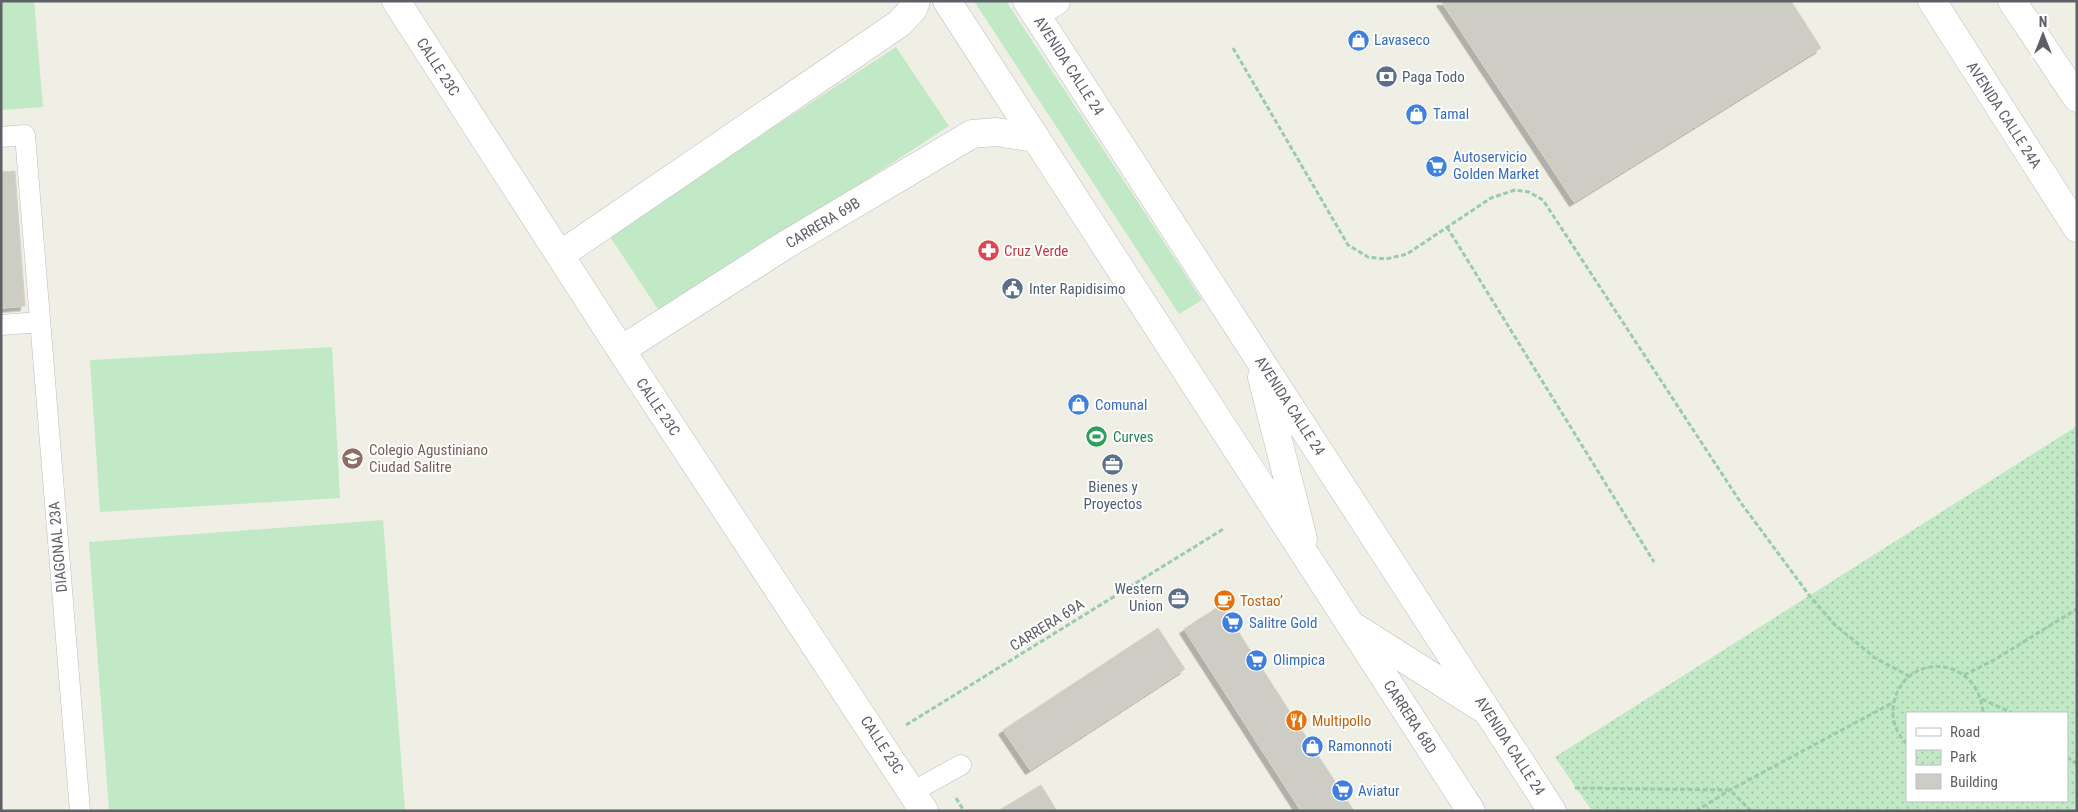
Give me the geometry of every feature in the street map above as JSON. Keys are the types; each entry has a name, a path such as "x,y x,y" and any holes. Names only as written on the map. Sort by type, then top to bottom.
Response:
{"main road":[{"name":"CALLE 23C","path":"396,1 620,350 918,801"},
{"path":"560,256 900,23 913,9 916,1"},
{"path":"948,1 1348,623 1489,713"},
{"name":"AVENIDA CALLE 24A","path":"1932,1 2077,228"},
{"path":"2012,2 2076,98"},
{"name":"AVENIDA CALLE 24","path":"1039,6 1256,354 1552,811"},
{"name":"CARRERA 69B","path":"620,350 788,244 972,134 996,132 1036,138"},
{"path":"1256,354 1309,562"},
{"name":"CARRERA 68D","path":"1348,623 1471,811"}],"lane":[{"name":"DIAGONAL 23A","path":"1,137 26,136 80,811"},
{"path":"1,325 40,322"},
{"path":"918,801 961,765"}],"path":[{"path":"1233,48 1348,245 1368,257 1386,259 1408,254 1491,198 1515,190 1529,192 1543,200 1741,503 1810,595 1834,624 1868,653 1909,676"},
{"path":"1447,227 1654,562"},
{"name":"CARRERA 69A","path":"880,741 1225,528"},
{"path":"1964,675 1994,660 2077,609"},
{"path":"1906,743 1897,731 1892,717 1894,702 1899,688 1909,676 1921,669 1936,666 1951,668 1964,675 1975,685 1981,698 1983,712"},
{"path":"1981,698 2010,712"},
{"path":"1696,811 1730,790 1894,702"},
{"path":"1566,788 1730,790 1751,811"}],"green space":[{"path":"1,1 34,1 43,107 1,110"},
{"path":"974,1 1006,1 1202,300 1179,314"},
{"path":"896,47 949,126 661,314 609,235"},
{"path":"332,347 340,498 100,512 90,360"},
{"path":"2077,426 2077,811 1592,811 1555,757"},
{"path":"383,520 405,811 109,811 89,542"}],"building":[{"path":"1441,1 1791,1 1821,48 1574,202"},
{"path":"15,171 25,306 1,308 1,172"},
{"path":"1221,605 1354,811 1301,811 1184,629"},
{"path":"1158,628 1185,669 1030,770 1003,730"},
{"path":"1041,785 1057,811 998,811"}],"place":[{"name":"Lavaseco","path":"1358,40"},
{"name":"Paga Todo","path":"1386,77"},
{"name":"Tamal","path":"1417,114"},
{"name":"Autoservicio Golden Market","path":"1437,166"},
{"name":"Cruz Verde","path":"988,251"},
{"name":"Inter Rapidisimo","path":"1013,289"},
{"name":"Comunal","path":"1079,405"},
{"name":"Curves","path":"1097,437"},
{"name":"Colegio Agustiniano Ciudad Salitre","path":"353,459"},
{"name":"Bienes y Proyectos","path":"1113,464"},
{"name":"Western Union","path":"1179,598"},
{"name":"Tostao’","path":"1224,601"},
{"name":"Salitre Gold","path":"1233,623"},
{"name":"Olimpica","path":"1257,660"},
{"name":"Multipollo","path":"1296,721"},
{"name":"Ramonnoti","path":"1312,746"},
{"name":"Aviatur","path":"1342,791"}]}
